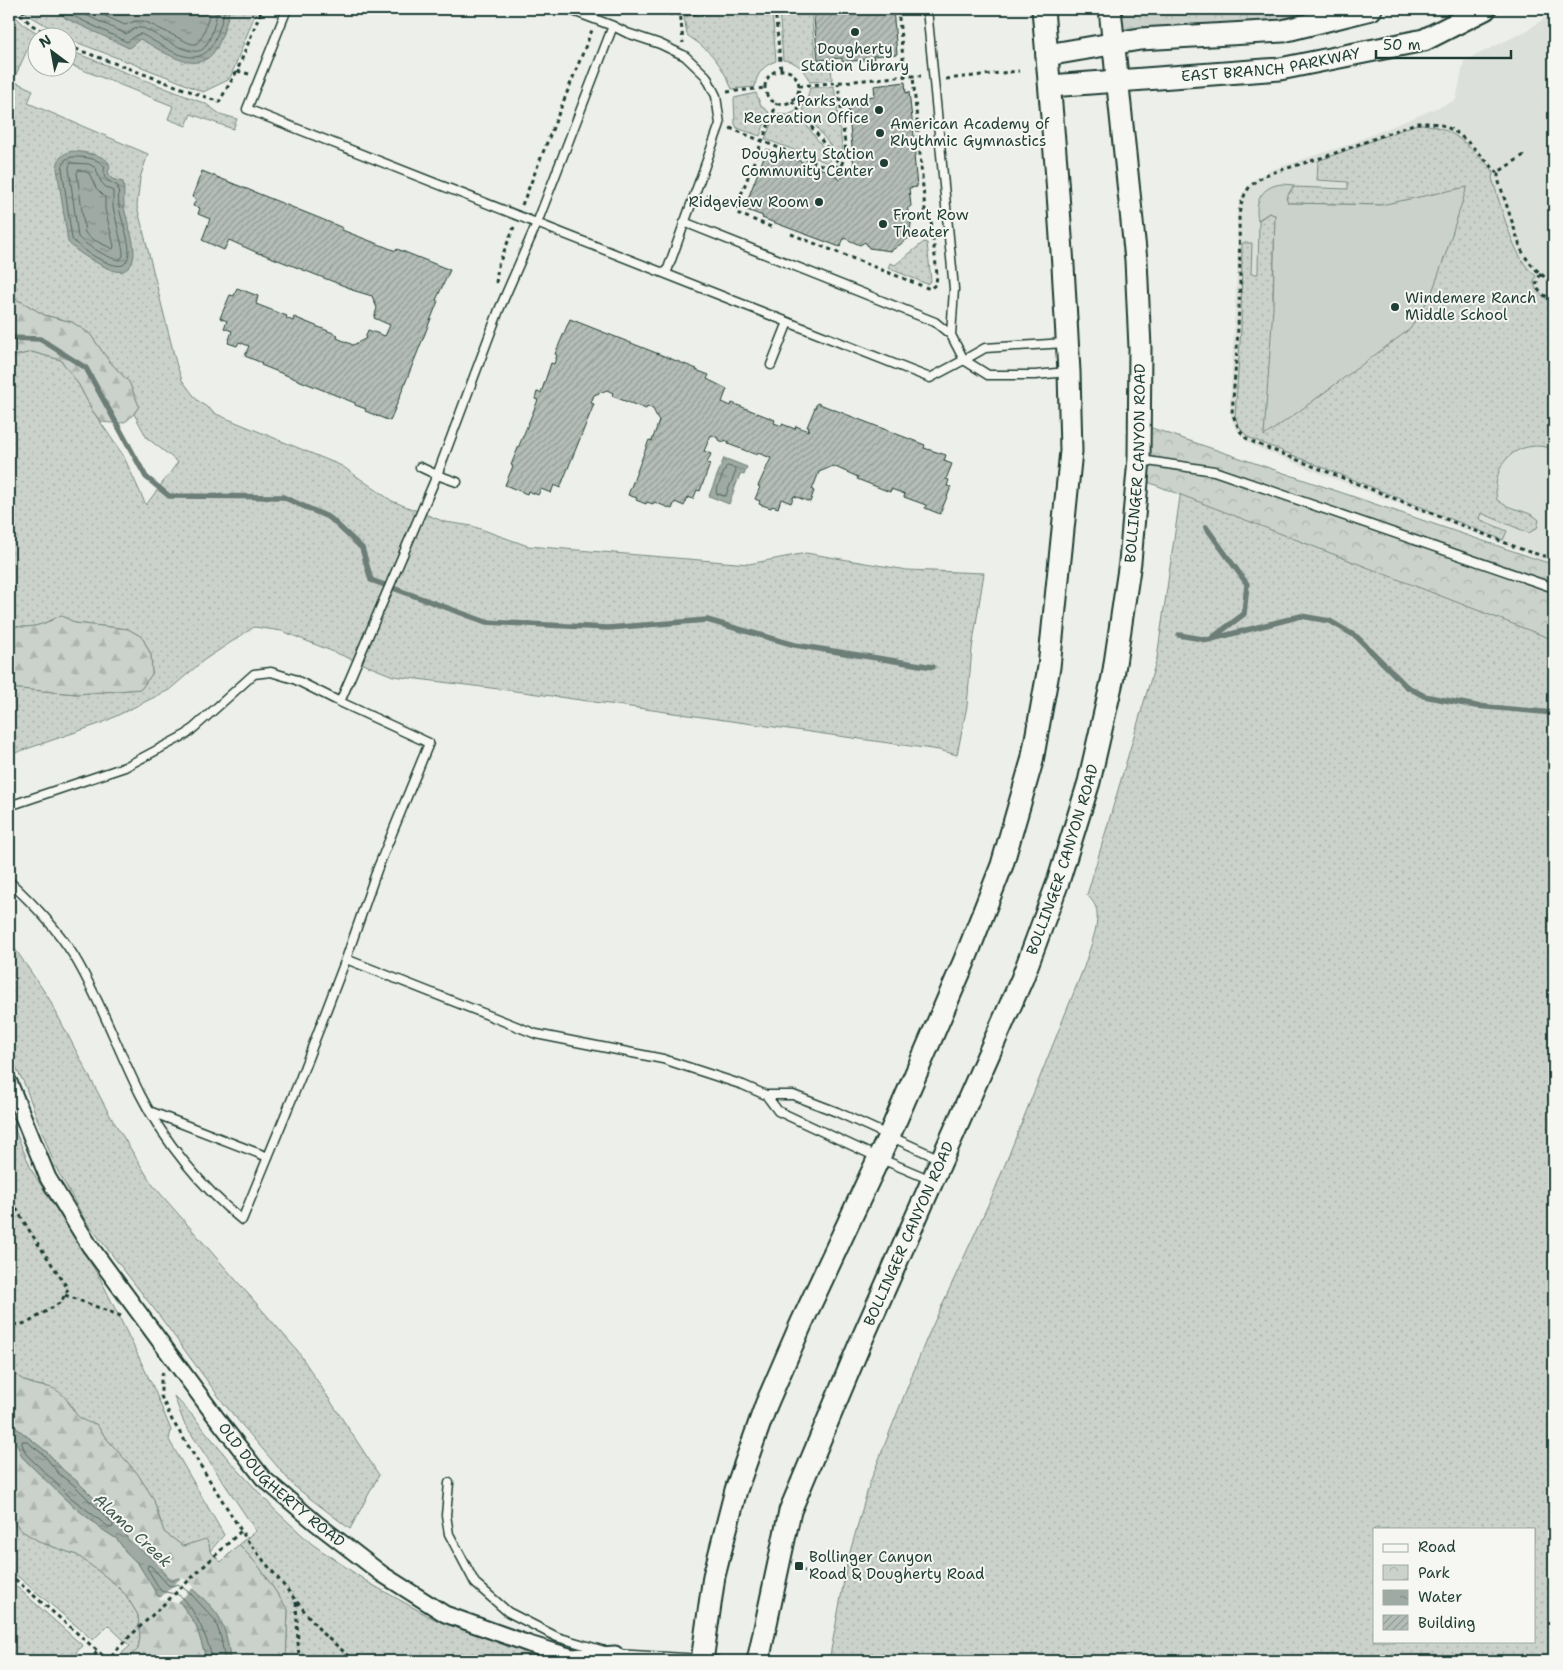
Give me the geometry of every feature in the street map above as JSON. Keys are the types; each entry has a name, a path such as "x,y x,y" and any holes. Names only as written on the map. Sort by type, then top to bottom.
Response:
{"main road":[{"path":"707,1660 714,1576 739,1480 766,1406 802,1322 889,1136 964,962 1002,866 1032,761 1049,666 1071,451 1069,372 1056,165 1043,9"},
{"name":"BOLLINGER CANYON ROAD","path":"758,1661 790,1511 859,1346 1022,979 1058,882 1090,782 1115,668 1130,562 1139,459 1140,348 1136,260 1110,9"},
{"path":"1047,55 1143,38 1283,30 1326,15 1371,9"},
{"name":"EAST BRANCH PARKWAY","path":"1050,86 1280,69 1424,40 1485,9"}],"street":[{"name":"OLD DOUGHERTY ROAD","path":"9,1082 48,1178 89,1245 263,1478 316,1524 382,1574 445,1614 572,1657 616,1654"}],"lane":[{"path":"287,9 247,109 930,378 985,348 1066,343"},
{"path":"568,9 626,33 660,44 683,55 706,76 714,93 720,124 666,274"},
{"path":"927,9 954,290 951,335"},
{"path":"340,702 437,475 499,310 537,223 613,26"},
{"path":"684,222 936,322 951,335 964,360 988,375 1035,375 1069,372"},
{"path":"771,365 788,322"},
{"path":"1139,459 1214,471 1554,588"},
{"path":"420,467 457,482"},
{"path":"9,806 125,767 187,734 254,674 271,672 294,679 429,742 377,870 346,959 300,1079 242,1220 223,1204 192,1170 166,1136 140,1094 106,1019 74,956 44,916 9,881"},
{"path":"346,959 536,1034 663,1059 743,1085 766,1095 793,1095 837,1112 942,1160"},
{"path":"766,1095 778,1111 932,1181"},
{"path":"149,1111 268,1157"},
{"path":"449,1483 446,1515 449,1534 475,1583 508,1612 557,1637 616,1654"},
{"name":"OLD DOUGHERTY ROAD","path":"616,1654 707,1660"}],"path":[{"path":"14,9 37,28"},
{"path":"23,9 24,18"},
{"path":"78,50 219,102 237,71 262,9"},
{"path":"654,9 670,15 731,9"},
{"path":"680,9 683,55"},
{"path":"775,9 781,71"},
{"path":"898,9 905,77"},
{"path":"496,284 498,266 597,20"},
{"path":"237,71 260,77"},
{"path":"781,71 793,75 799,86 796,97 792,101 782,104 771,100 765,88 770,76 775,72 781,71"},
{"path":"946,79 1018,71"},
{"path":"792,234 930,289 936,284 937,275 931,220 925,210 913,76"},
{"path":"799,86 922,76"},
{"path":"838,83 846,153 841,166"},
{"path":"714,93 765,88"},
{"path":"792,101 847,174"},
{"path":"771,227 737,213 737,205 776,103"},
{"path":"1554,284 1526,260 1498,179 1498,173 1454,131 1444,125 1416,123 1327,156 1265,174 1250,186 1238,215 1240,284 1232,413 1240,431 1246,438 1254,443 1526,551 1544,556 1554,555"},
{"path":"720,124 826,166 841,166"},
{"path":"1498,173 1524,156"},
{"path":"697,190 737,205"},
{"path":"1541,274 1536,280 1536,286 1538,290 1554,302"},
{"path":"9,1194 28,1231 68,1289 61,1302 29,1322 19,1325 9,1323"},
{"path":"65,1295 149,1327"},
{"path":"171,1357 165,1364 161,1379 161,1396 172,1420 247,1540 323,1634 355,1661"},
{"path":"9,1574 108,1660 125,1641 242,1531"},
{"path":"296,1601 299,1661"},
{"path":"89,1661 98,1652"}],"shaded area":[{"name":"Windemere Ranch Middle School","path":"1554,11 1554,564 1252,445 1245,440 1234,425 1230,404 1237,272 1237,211 1243,193 1248,186 1255,179 1270,170 1347,145 1456,100 1464,61 1528,30"}],"green space":[{"path":"21,9 257,9 231,76 228,80 203,92 78,43 78,28 51,28"},
{"path":"770,9 772,11 776,61 761,71 755,87 732,89 712,56 687,35 684,16"},
{"path":"779,9 811,9 816,66 831,64 832,80 810,82 800,67 792,62 783,60"},
{"path":"1110,9 1371,9 1113,43"},
{"path":"9,10 29,28 28,48 13,81 33,90 28,103 148,154 140,178 137,206 176,363 182,380 197,400 216,414 342,466 392,501 445,522 472,526 528,546 749,564 806,553 907,570 984,573 972,649 967,706 957,755 939,750 523,692 393,676 282,631 254,627 204,660 169,690 102,723 9,755 9,688 77,694 141,689 152,674 151,655 142,637 128,629 75,623 61,615 36,626 9,625 9,357 32,352 61,360 123,455 146,505 178,462 147,438 134,414 139,406 129,382 109,361 90,334 72,322 44,315 9,297"},
{"path":"78,54 206,104 220,114 237,119 233,129 191,114 186,126 168,119 173,106 78,68"},
{"path":"834,86 843,153 836,153 802,108 807,100 810,88"},
{"path":"756,93 761,106 769,112 760,136 737,128 735,124 734,98"},
{"path":"796,111 831,158 828,163 765,139 775,114 788,115"},
{"name":"Windemere Ranch Middle School","path":"1421,124 1433,126 1453,134 1470,147 1494,171 1492,178 1514,245 1528,268 1536,276 1534,281 1536,289 1554,304 1554,449 1541,446 1518,450 1502,464 1496,487 1497,500 1502,504 1531,514 1539,520 1537,528 1529,533 1481,513 1479,519 1507,531 1503,540 1250,438 1237,423 1235,416 1241,329 1242,243 1252,243 1251,274 1258,274 1259,220 1269,213 1275,215 1273,299 1381,205 1287,203 1286,198 1294,187 1348,189 1348,182 1317,180 1318,161"},
{"path":"1275,185 1294,185 1286,198 1288,203 1381,205 1467,187 1431,295 1410,329 1264,436 1273,308 1275,215 1269,213 1258,220 1257,207 1265,191"},
{"path":"924,242 927,243 931,281 927,284 888,268 890,263 895,265"},
{"path":"9,297 44,315 72,322 90,334 109,361 129,382 139,406 131,417 119,423 101,422 92,410 79,385 61,360 32,352 9,357"},
{"path":"1140,424 1554,565 1554,640 1135,477"},
{"path":"1179,469 1554,595 1554,1661 829,1661 848,1559 870,1482 926,1340 994,1192 1093,940 1097,912 1094,903 1087,895 1157,658 1180,497"},
{"path":"61,615 75,623 128,629 142,637 151,655 152,674 141,689 77,694 9,688 9,625 36,626"},
{"path":"9,940 48,997 108,1112 152,1184 297,1350 379,1475 350,1529 294,1486 225,1405 85,1220 55,1166 24,1083 9,1055"},
{"path":"9,1116 32,1171 100,1278 154,1389 171,1430 169,1440 224,1535 210,1551 209,1544 183,1546 164,1532 153,1498 137,1473 96,1424 88,1423 77,1416 69,1402 46,1386 36,1385 23,1380 9,1370"},
{"path":"9,1370 29,1383 56,1390 62,1394 81,1419 96,1424 137,1473 153,1498 164,1532 183,1546 206,1539 210,1551 221,1562 239,1544 260,1568 288,1610 286,1661 230,1661 224,1629 213,1609 195,1591 178,1578 171,1581 151,1558 128,1540 122,1526 78,1482 63,1470 47,1452 9,1422"},
{"path":"174,1396 275,1510 312,1544 369,1583 434,1619 551,1661 286,1661 288,1610 260,1568 239,1544 256,1531 184,1423"},
{"path":"9,1436 17,1444 22,1457 66,1500 117,1539 126,1552 139,1565 158,1596 179,1601 196,1625 207,1661 126,1661 138,1649 140,1637 138,1615 126,1595 113,1582 77,1555 42,1543 22,1531 9,1515"},
{"path":"9,1515 22,1531 42,1543 77,1555 113,1582 126,1595 138,1615 140,1637 138,1649 126,1661 113,1661 130,1646 108,1625 93,1640 9,1569"},
{"path":"9,1580 83,1646 76,1652 78,1658 82,1661 9,1661"}],"water":[{"path":"59,9 230,9 221,39 212,55 203,61 193,62 172,56 140,39 129,48 65,18"},
{"path":"72,151 104,158 110,166 108,172 112,179 123,182 125,212 134,247 132,262 125,270 115,271 106,268 80,253 68,242 57,168 61,157"},
{"path":"724,458 747,467 744,475 740,474 729,504 709,496"},
{"path":"9,1422 47,1452 63,1470 78,1482 122,1526 128,1540 151,1558 170,1581 178,1578 195,1591 213,1609 224,1629 230,1661 207,1661 196,1625 179,1601 158,1596 139,1565 126,1552 117,1539 66,1500 22,1457 17,1444 9,1436"}],"pier":[{"path":"182,1577 194,1587 177,1603 159,1599"}],"building":[{"name":"Dougherty Station Library","path":"813,9 893,9 897,54 873,56 874,59 842,62 842,58 818,60"},
{"name":"Dougherty Station Community Center","path":"905,82 906,93 909,92 916,155 914,155 917,187 909,188 911,206 907,209 912,216 909,238 891,251 869,248 865,242 860,245 844,238 840,247 762,218 763,216 744,209 767,149 830,172 839,180 854,168 848,106 853,106 852,98 875,96 874,86"},
{"path":"202,171 343,228 342,230 450,270 436,300 438,301 390,421 365,411 366,409 355,405 355,403 261,365 262,363 245,356 249,346 239,342 237,346 228,343 232,331 224,328 227,321 220,318 230,295 234,296 237,288 258,296 256,304 287,316 286,318 293,321 294,317 338,335 337,338 353,345 365,339 368,330 385,336 390,325 374,318 377,308 372,296 260,254 229,240 224,250 202,240 210,219 198,214 200,208 193,206 196,199 192,197"},
{"path":"570,319 709,375 707,379 727,389 722,402 731,406 732,403 775,420 774,423 782,426 782,424 795,429 796,426 808,431 809,427 807,427 817,403 925,445 924,448 946,455 944,461 952,464 946,479 949,480 947,486 951,487 940,514 925,508 926,505 904,497 905,494 891,489 890,492 857,479 858,477 833,466 819,472 812,490 814,491 810,502 794,496 791,503 781,499 778,508 759,504 760,501 755,499 760,487 758,486 771,458 728,444 729,442 718,440 718,438 711,435 704,451 711,454 707,463 710,464 700,491 697,490 693,499 688,497 684,506 675,502 672,509 654,502 653,504 647,502 646,504 628,495 649,440 652,441 659,421 653,409 647,406 646,409 612,396 613,393 607,390 594,395 591,403 594,404 560,488 554,485 551,493 541,489 538,495 528,491 527,494 505,485 513,466 511,465 538,400 535,399 537,392 541,393 551,363 554,364 557,355 555,354"}],"waterway":[{"path":"9,338 40,339 86,368 146,477 169,496 283,497 330,518 362,548 371,580 486,622 608,628 707,620 795,645 933,667"},
{"path":"1206,527 1247,584 1244,614 1212,638"},
{"path":"1179,635 1208,640 1301,616 1330,621 1357,637 1406,686 1424,696 1476,706 1554,713"}],"place":[{"name":"Dougherty Station Library","path":"855,32"},
{"name":"Parks and Recreation Office","path":"879,110"},
{"name":"American Academy of Rhythmic Gymnastics","path":"880,133"},
{"name":"Dougherty Station Community Center","path":"884,163"},
{"name":"Ridgeview Room","path":"819,202"},
{"name":"Front Row Theater","path":"883,224"},
{"name":"Windemere Ranch Middle School","path":"1395,307"},
{"name":"Bollinger Canyon Road & Dougherty Road","path":"799,1566"}],"water label":[{"name":"Alamo Creek","path":"133,1530"}]}
